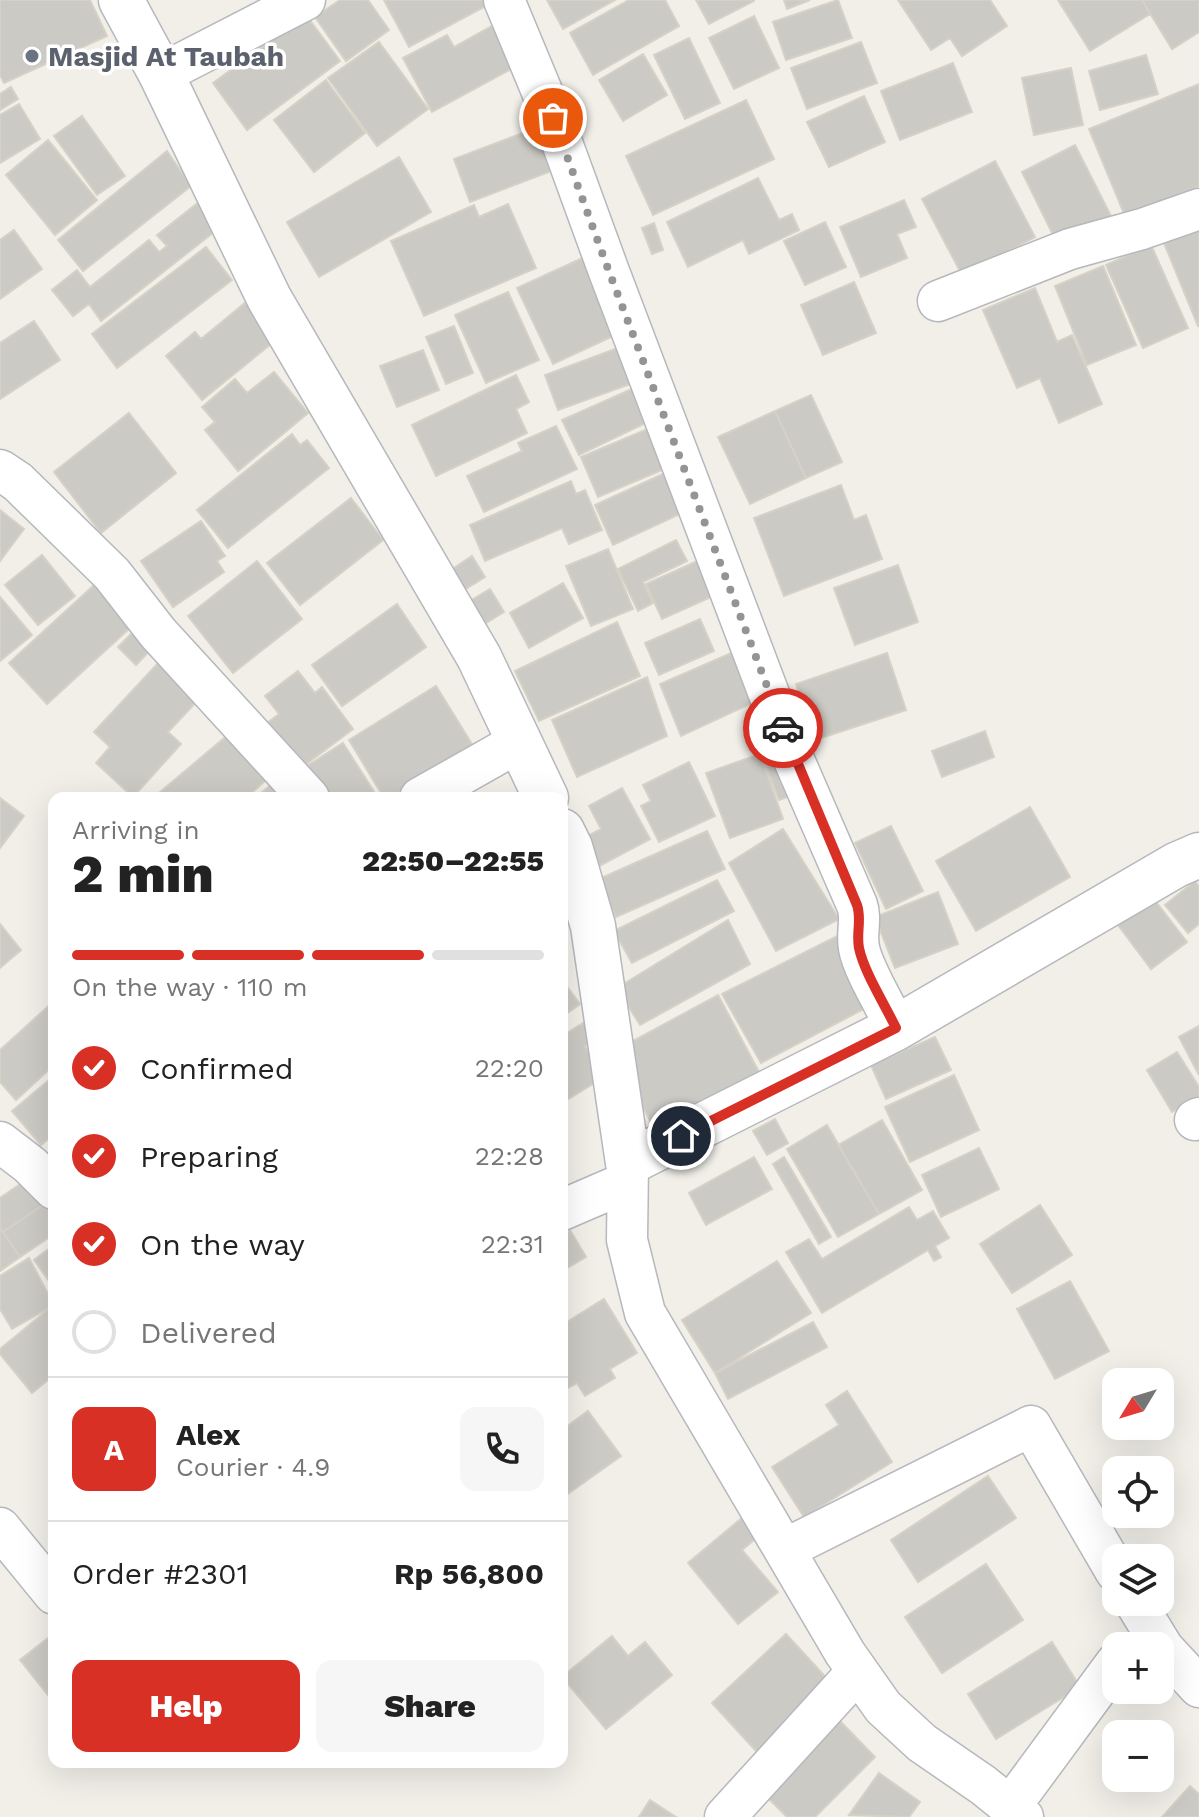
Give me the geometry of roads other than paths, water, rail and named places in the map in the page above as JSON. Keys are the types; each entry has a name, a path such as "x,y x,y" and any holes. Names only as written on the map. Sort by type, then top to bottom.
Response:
{"street":[{"path":"121,0 161,74 269,298 479,657 543,792"},
{"path":"161,74 305,0"},
{"path":"504,0 553,118 794,760 857,905 861,916 857,931 860,952 896,1028"},
{"path":"938,301 1070,249 1199,209"},
{"path":"0,470 18,482 112,574 158,633 304,792"},
{"path":"431,792 519,742"},
{"path":"568,843 593,926 628,1172 627,1240 645,1313 857,1672 883,1707 922,1743 1016,1812 1102,1684"},
{"path":"568,1207 896,1028 1025,951 1199,855"},
{"path":"0,1142 48,1183"},
{"path":"785,1549 1031,1426 1102,1548"},
{"path":"0,1528 48,1587"},
{"path":"1140,1626 1199,1687"},
{"path":"725,1817 857,1672"}],"place":[{"name":"Masjid At Taubah","path":"32,56"}]}
